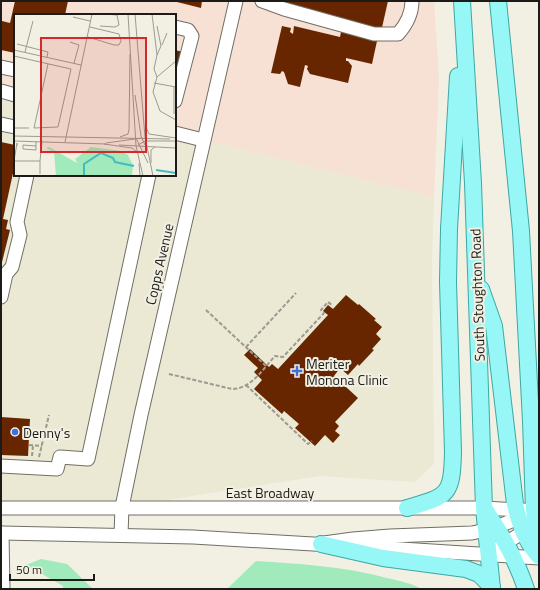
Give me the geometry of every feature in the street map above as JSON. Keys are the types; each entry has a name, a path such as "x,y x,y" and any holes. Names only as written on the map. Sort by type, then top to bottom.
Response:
{"main road":[{"name":"South Stoughton Road","path":"462,1 473,183 484,508 492,529 488,555 492,588"},
{"path":"498,1 521,231 536,510 529,544 539,557"},
{"path":"407,508 436,499 445,492 450,484 453,473 454,452 448,282 449,229 459,68 465,39"},
{"path":"476,276 494,326 513,495 517,514 533,530 539,548"},
{"path":"531,422 539,452"},
{"path":"492,529 509,549 517,564 526,589"},
{"path":"321,544 382,558 466,569 479,574 492,588"}],"street":[{"name":"Copps Avenue","path":"122,535 122,507 155,351 236,1"},
{"path":"262,1 284,9 374,34 398,34 404,27 410,15 412,1"},
{"path":"176,27 188,30 192,36 176,97"},
{"path":"1,67 14,70"},
{"path":"1,92 14,95"},
{"path":"1,124 14,127"},
{"path":"176,133 203,140"},
{"path":"1,297 6,274 12,267 20,235 17,222 27,176"},
{"path":"1,466 57,469 60,456 88,459 149,176"},
{"name":"East Broadway","path":"1,508 484,508 517,514 536,510"},
{"path":"321,544 353,539 390,536 472,533 492,529 517,514"},
{"path":"3,589 1,533 193,537 488,555 509,549 533,530"},
{"path":"509,549 539,557"}],"path":[{"path":"246,347 296,293"},
{"path":"169,374 237,389 252,382 275,356 283,357 324,313 321,310 328,302 333,306"},
{"path":"206,310 266,366"},
{"path":"246,385 308,444 312,441"},
{"path":"39,460 50,415"},
{"path":"29,445 42,446"}],"shaded area":[{"path":"1,1 434,1 439,79 434,197 176,133 176,14 14,14 14,95 1,91"},
{"path":"1,91 14,95 14,176 176,176 176,133 434,197 432,259 434,464 414,482 320,476 122,507 1,508"}],"green space":[{"path":"41,559 67,564 93,589 63,589 63,586 26,565"},
{"path":"256,561 322,566 355,571 405,582 422,589 227,589"}],"building":[{"path":"15,1 68,1 65,14 14,14 14,53 1,50 2,21 10,23"},
{"path":"173,1 202,1 201,8"},
{"path":"276,1 388,1 381,32 324,19 325,13"},
{"path":"282,26 291,28 290,32 293,34 294,26 340,37 341,32 377,41 372,64 346,58 346,61 348,61 352,66 348,83 310,74 307,69 308,66 305,65 300,87 288,84 284,72 282,71 280,74 271,73"},
{"path":"176,50 183,52 176,76"},
{"path":"1,142 14,145 14,169 3,219 8,220 6,229 10,230 1,262"},
{"name":"Meriter Monona Clinic","path":"346,295 376,319 374,320 382,327 376,334 381,339 372,349 374,350 348,375 340,368 334,376 358,398 335,422 339,426 335,431 340,435 333,443 325,435 315,446 295,428 299,424 284,411 282,414 254,389 262,380 254,372 258,368 244,355 250,349 269,367 272,364 278,369 328,315 323,311 328,305 333,309"},
{"name":"Denny's","path":"1,417 30,419 28,456 1,455"}],"place":[{"name":"Meriter Monona Clinic","path":"297,371"},
{"name":"Denny's","path":"15,432"}]}
